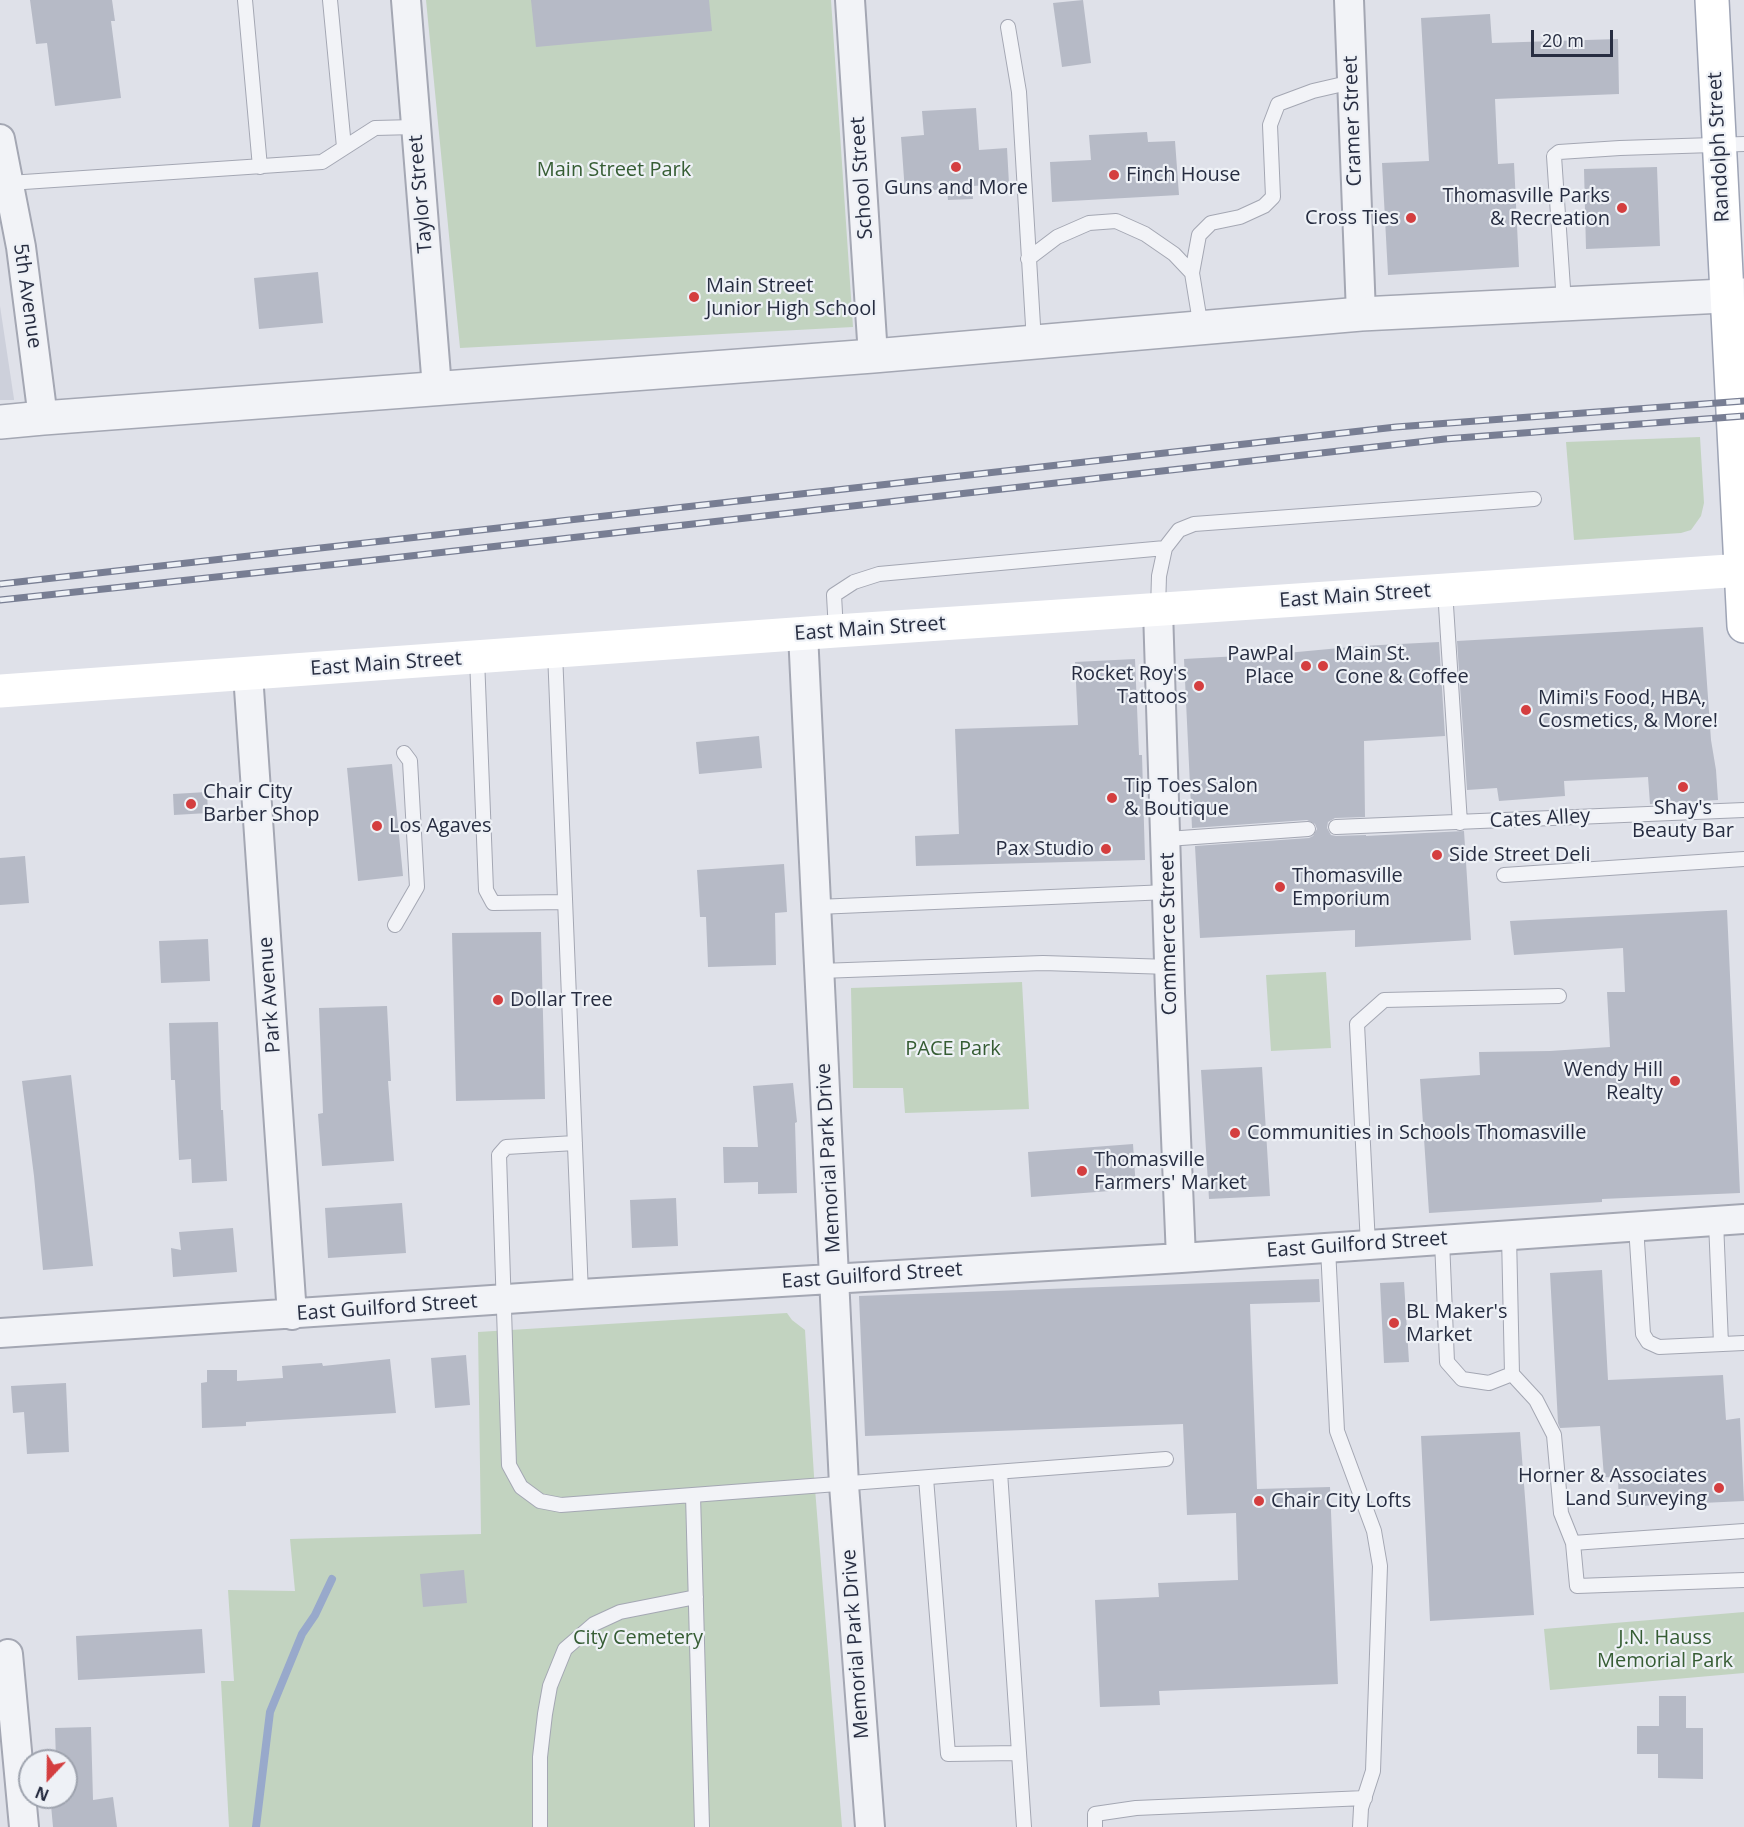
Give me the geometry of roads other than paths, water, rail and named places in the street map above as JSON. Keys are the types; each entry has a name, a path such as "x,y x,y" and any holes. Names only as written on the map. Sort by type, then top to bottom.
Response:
{"main road":[{"name":"Randolph Street","path":"1712,0 1732,145 1744,626"},
{"name":"East Main Street","path":"0,691 803,633 1743,570"}],"street":[{"name":"Taylor Street","path":"406,0 437,388"},
{"name":"School Street","path":"850,0 873,356"},
{"name":"Cramer Street","path":"1349,0 1361,315"},
{"name":"5th Avenue","path":"0,139 21,247 43,418"},
{"path":"0,422 873,356 1361,315 1735,295"},
{"name":"Commerce Street","path":"1158,610 1181,1258"},
{"name":"Memorial Park Drive","path":"803,633 844,1485 870,1827"},
{"name":"Park Avenue","path":"248,674 292,1315"},
{"name":"East Guilford Street","path":"0,1334 503,1299 1181,1258 1730,1220"},
{"path":"8,1654 16,1823"}],"lane":[{"path":"244,0 260,167"},
{"path":"330,0 344,147"},
{"path":"1008,27 1019,92 1034,342"},
{"path":"1201,328 1192,273 1199,236 1211,223 1240,217 1263,206 1273,197 1270,125 1278,104 1305,94 1352,82"},
{"path":"9,183 322,162 375,128 415,127"},
{"path":"1564,303 1554,156 1559,152 1579,150 1732,145"},
{"path":"1028,259 1057,237 1089,223 1116,221 1145,234 1174,254 1192,273"},
{"path":"1158,610 1159,576 1165,548 1179,530 1194,524 1534,499"},
{"path":"836,631 834,595 854,582 879,574 1165,548"},
{"path":"1445,590 1460,823"},
{"path":"555,652 581,1294"},
{"path":"477,658 486,890 493,903 565,902"},
{"path":"395,925 417,887 410,761 404,753"},
{"name":"Cates Alley","path":"1336,827 1744,810"},
{"path":"1167,839 1308,829"},
{"path":"1504,875 1744,859"},
{"path":"817,907 1168,892"},
{"path":"820,971 1043,963 1170,967"},
{"path":"1368,1245 1357,1024 1384,1000 1558,996"},
{"path":"575,1143 506,1147 499,1155 509,1465 521,1487 540,1501 561,1505 1166,1459"},
{"path":"1722,1344 1730,1220"},
{"path":"1636,1226 1643,1334 1648,1342 1659,1347 1744,1343"},
{"path":"1509,1235 1512,1374 1536,1400 1554,1435 1561,1513 1573,1544 1577,1586 1744,1580"},
{"path":"1442,1240 1447,1362 1462,1379 1489,1383 1512,1374"},
{"path":"1328,1248 1336,1431 1374,1531 1380,1566 1373,1771 1361,1808 1360,1827"},
{"path":"1000,1472 1024,1827"},
{"path":"926,1478 948,1754 1019,1753"},
{"path":"693,1495 702,1827"},
{"path":"1573,1544 1744,1531"},
{"path":"540,1827 540,1757 545,1714 550,1686 564,1649 594,1624 620,1612 696,1597"},
{"path":"1095,1827 1095,1814 1136,1808 1365,1798"}],"waterway":[{"path":"256,1827 270,1712 302,1634 315,1615 332,1579"}],"railway":[{"path":"0,584 1396,427 1744,401"},
{"path":"0,600 1445,439 1744,416"}],"place":[{"name":"Guns and More","path":"956,167"},
{"name":"Finch House","path":"1114,175"},
{"name":"Thomasville Parks & Recreation","path":"1622,208"},
{"name":"Cross Ties","path":"1411,218"},
{"name":"Main Street Junior High School","path":"694,297"},
{"name":"PawPal Place","path":"1306,666"},
{"name":"Main St. Cone & Coffee","path":"1323,666"},
{"name":"Rocket Roy's Tattoos","path":"1199,686"},
{"name":"Mimi's Food, HBA, Cosmetics, & More!","path":"1526,710"},
{"name":"Shay's Beauty Bar","path":"1683,787"},
{"name":"Tip Toes Salon & Boutique","path":"1112,798"},
{"name":"Chair City Barber Shop","path":"191,804"},
{"name":"Los Agaves","path":"377,826"},
{"name":"Pax Studio","path":"1106,849"},
{"name":"Side Street Deli","path":"1437,855"},
{"name":"Thomasville Emporium","path":"1280,887"},
{"name":"Dollar Tree","path":"498,1000"},
{"name":"Wendy Hill Realty","path":"1675,1081"},
{"name":"Communities in Schools Thomasville","path":"1235,1133"},
{"name":"Thomasville Farmers' Market","path":"1082,1171"},
{"name":"BL Maker's Market","path":"1394,1323"},
{"name":"Horner & Associates Land Surveying","path":"1719,1488"},
{"name":"Chair City Lofts","path":"1259,1501"}],"park label":[{"name":"Main Street Park","path":"614,170"},
{"name":"PACE Park","path":"953,1049"},
{"name":"City Cemetery","path":"638,1638"},
{"name":"J.N. Hauss Memorial Park","path":"1665,1650"}]}
